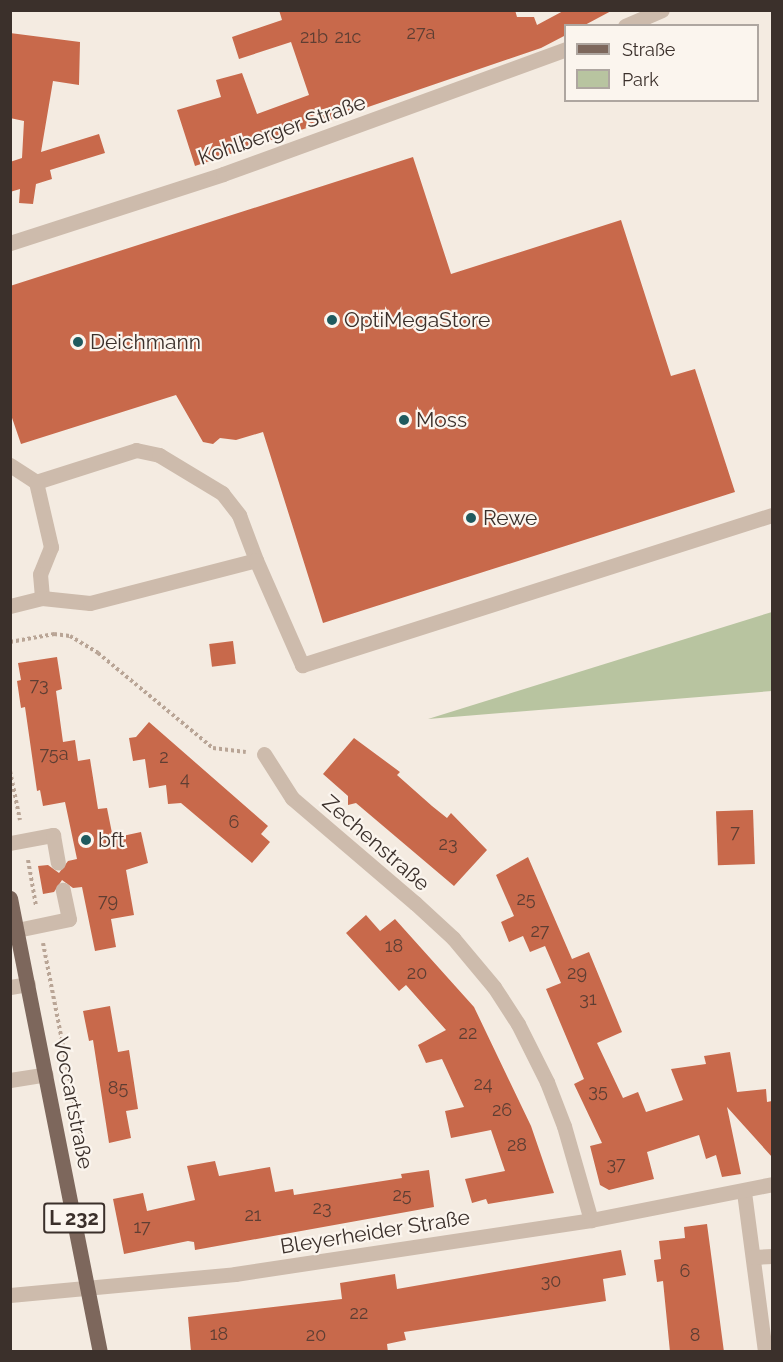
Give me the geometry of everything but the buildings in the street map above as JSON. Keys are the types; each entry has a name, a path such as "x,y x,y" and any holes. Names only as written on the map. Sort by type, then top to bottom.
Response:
{"main road":[{"name":"Voccartstraße","path":"10,898 100,1352"}],"street":[{"path":"630,24 662,10"},
{"name":"Kohlberger Straße","path":"10,243 224,174 564,50"},
{"path":"36,482 136,450 159,455 222,493 239,515 302,665 772,515"},
{"path":"10,465 36,482 51,547 40,574 42,598"},
{"path":"10,606 42,598 90,603 256,560"},
{"name":"Zechenstraße","path":"264,754 292,798 453,938 494,987 518,1024 547,1082 564,1126 591,1220"},
{"path":"17,842 53,835 58,863"},
{"path":"17,930 69,919 63,890"},
{"path":"10,987 28,984"},
{"path":"10,1080 46,1074"},
{"name":"Bleyerheider Straße","path":"10,1295 88,1290 235,1274 591,1220 744,1192 772,1184"},
{"path":"744,1192 765,1352"},
{"path":"753,1257 772,1256"}],"path":[{"path":"10,642 54,634 70,636 99,653 213,748 264,754"},
{"path":"10,771 17,842 40,925 83,1148"}],"green space":[{"path":"772,612 772,691 428,719"}],"place":[{"name":"OptiMegaStore","path":"332,320"},
{"name":"Deichmann","path":"78,342"},
{"name":"Moss","path":"404,420"},
{"name":"Rewe","path":"471,518"},
{"name":"bft","path":"86,840"}]}
